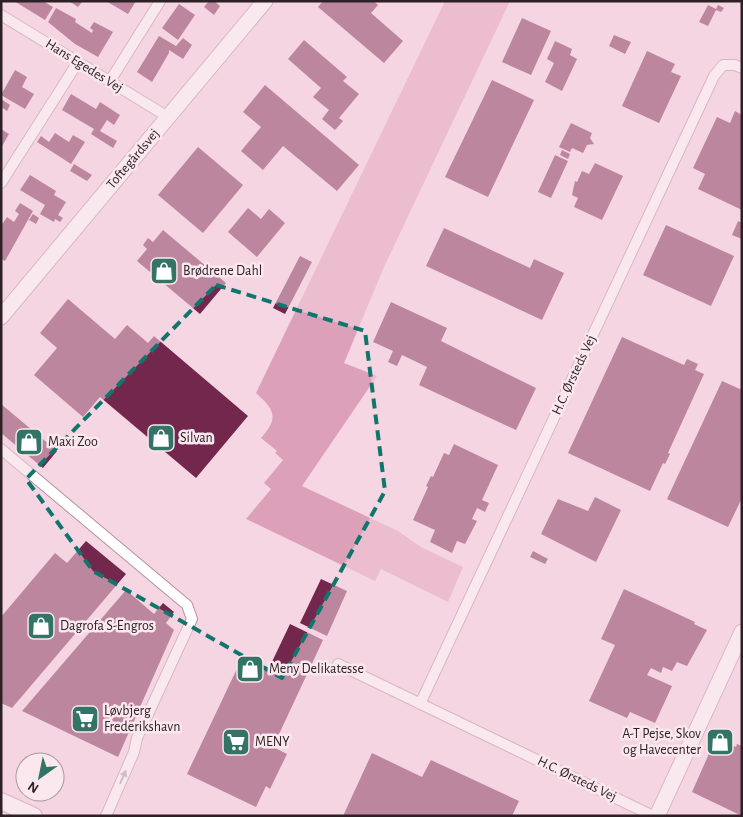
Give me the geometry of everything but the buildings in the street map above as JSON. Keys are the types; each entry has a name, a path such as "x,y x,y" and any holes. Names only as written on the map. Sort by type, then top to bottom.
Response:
{"main road":[{"path":"1,801 34,816"}],"street":[{"path":"110,82 160,1"},
{"name":"Toftegårdsvej","path":"1,316 265,1"},
{"name":"Hans Egedes Vej","path":"1,15 168,117"},
{"path":"1,183 78,62"},
{"name":"H.C. Ørsteds Vej","path":"420,704 714,76 723,65 735,65 742,68"},
{"path":"1,449 187,605 192,619 137,738 134,752 106,816"},
{"path":"657,816 742,632"},
{"name":"H.C. Ørsteds Vej","path":"338,664 653,816"}],"highlighted area":[{"path":"216,285 365,331 385,491 282,678 93,571 26,479"}],"shaded area":[{"path":"445,1 510,1 384,267 344,363 377,376 302,486 398,531 421,547 463,567 448,602 381,569 375,581 246,519 271,489 264,483 283,460 275,453 277,451 261,438 270,425 272,414 271,409 256,393"}],"place":[{"name":"Brødrene Dahl","path":"164,271"},
{"name":"Silvan","path":"161,438"},
{"name":"Maxi Zoo","path":"29,442"},
{"name":"Dagrofa S-Engros","path":"41,626"},
{"name":"Meny Delikatesse","path":"250,669"},
{"name":"Løvbjerg Frederikshavn","path":"85,719"},
{"name":"MENY","path":"236,742"},
{"name":"A-T Pejse, Skov og Havecenter","path":"720,742"}]}
